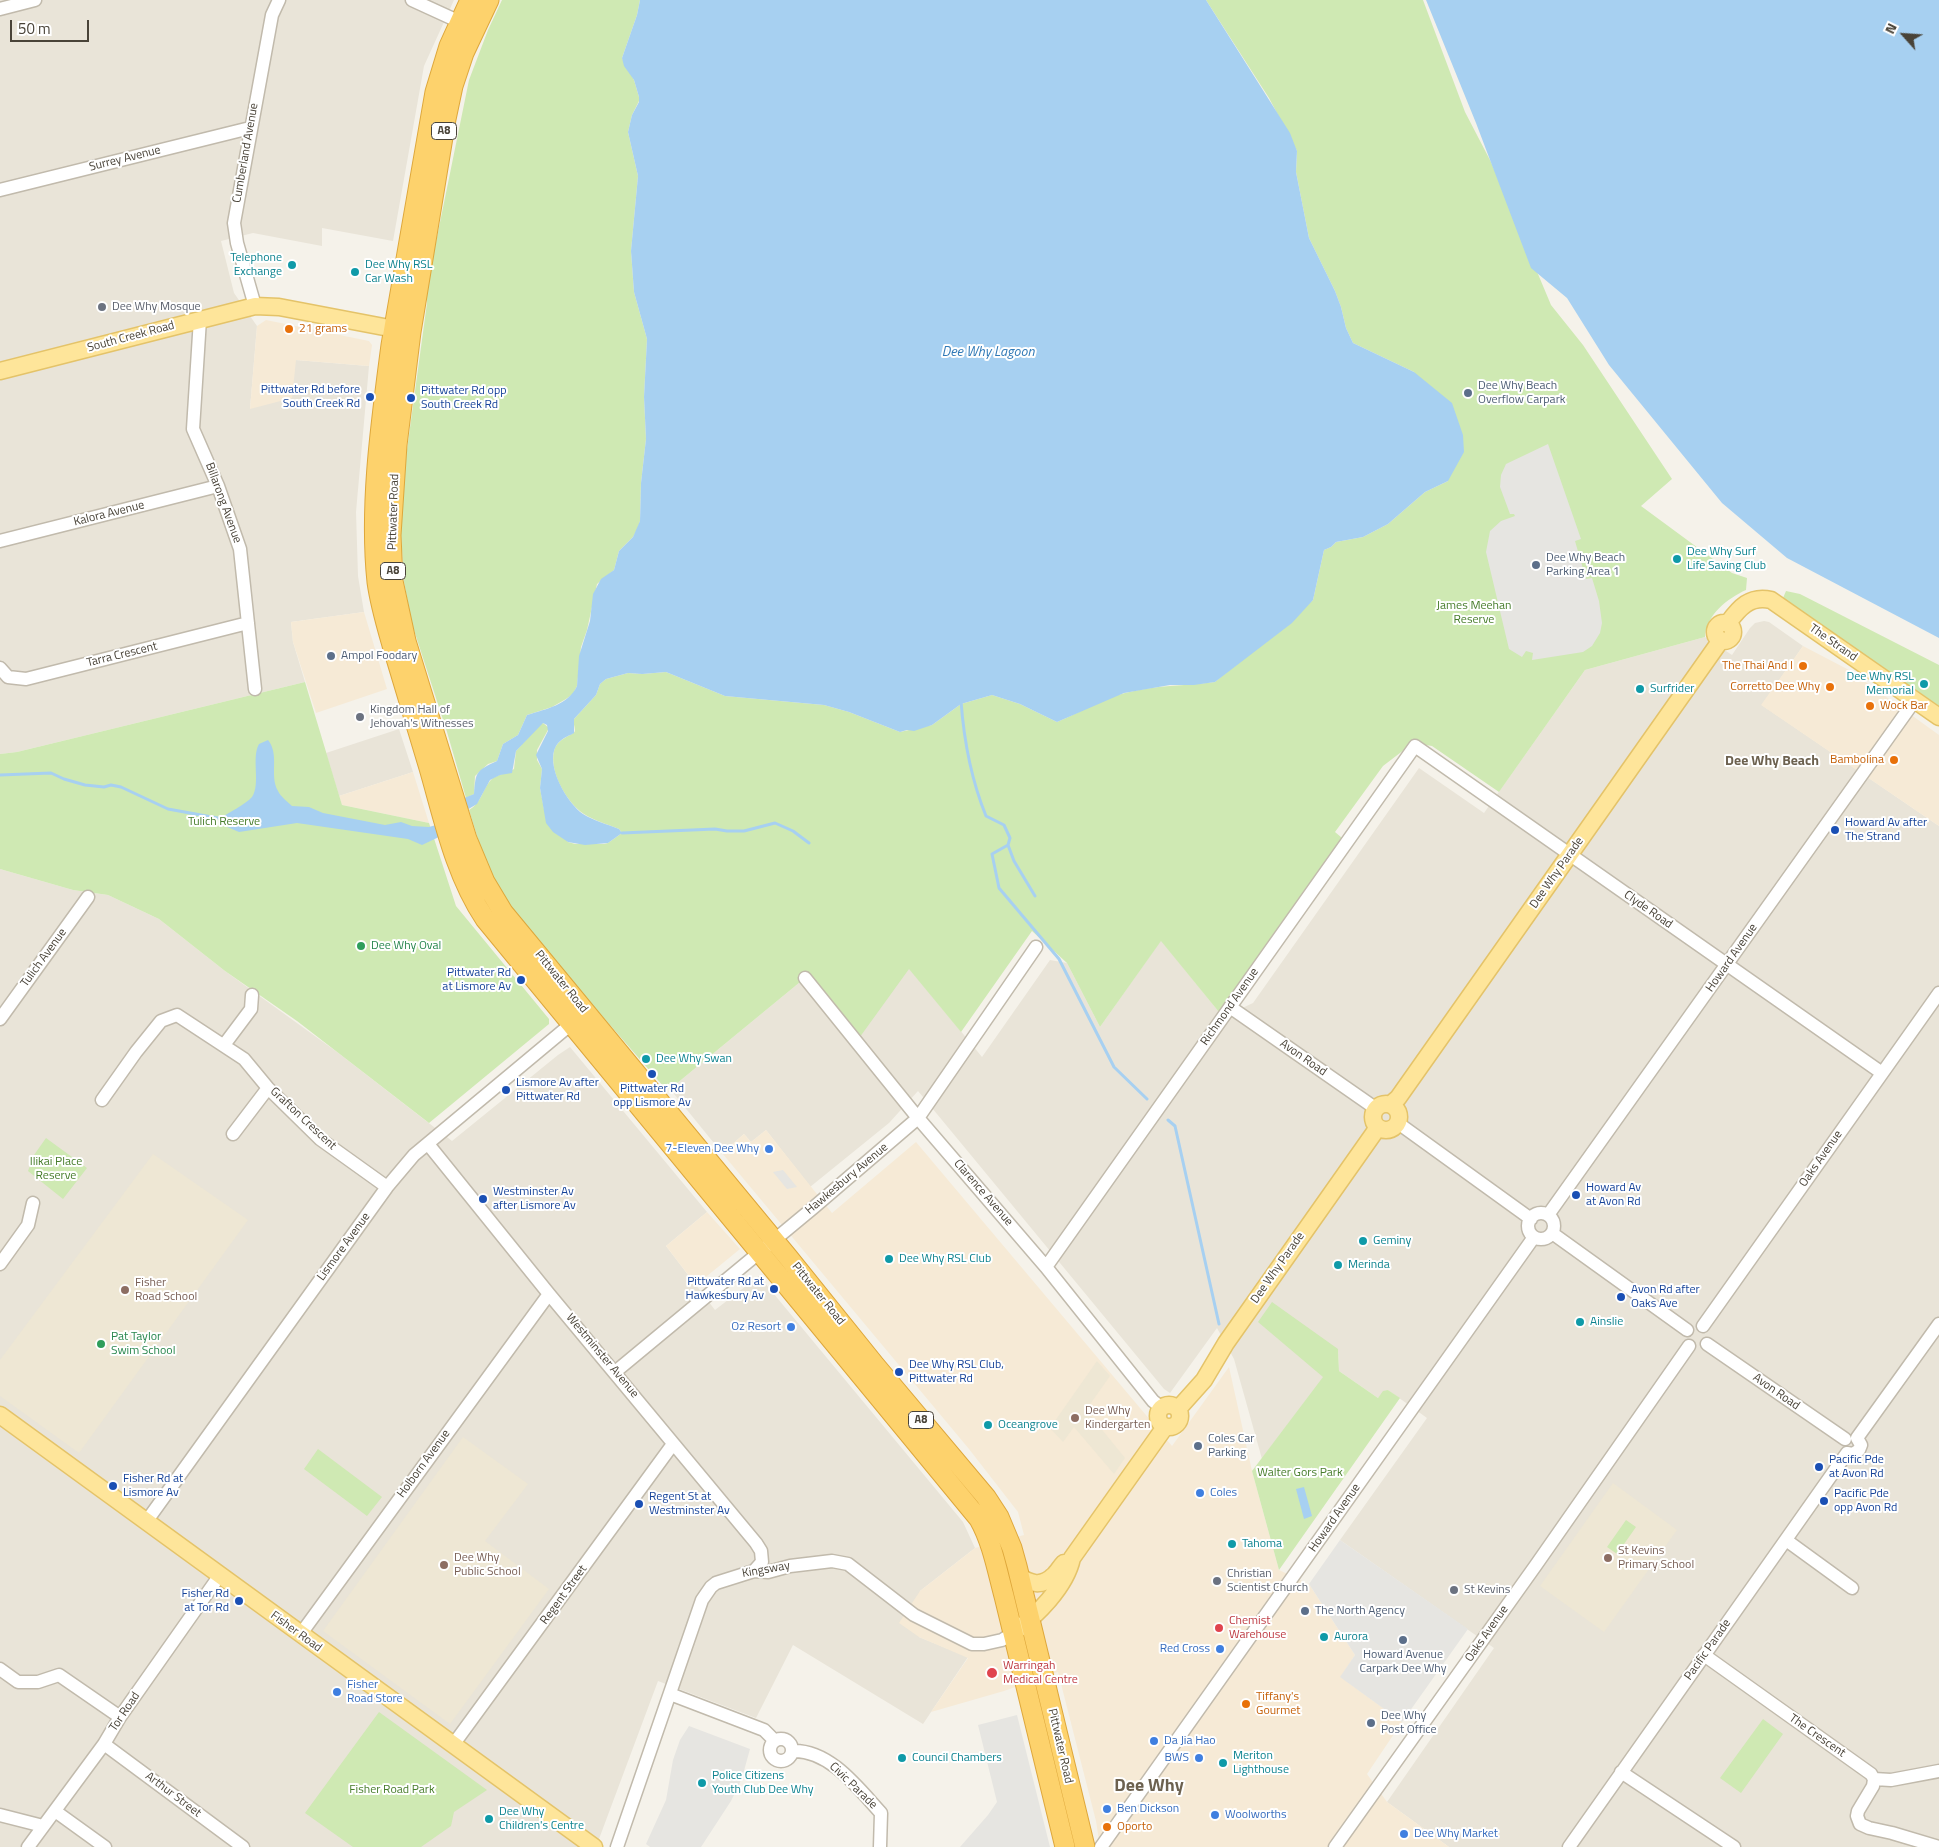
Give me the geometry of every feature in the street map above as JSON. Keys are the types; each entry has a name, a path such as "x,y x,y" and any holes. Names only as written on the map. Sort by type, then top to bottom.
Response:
{"highway":[{"name":"Pittwater Road","path":"470,0 441,70 435,92 402,330 391,534 393,581 406,641 449,809 460,844 464,882 482,915 571,1024 875,1366 986,1497 999,1517 1012,1548 1085,1847"},
{"name":"Pittwater Road","path":"402,330 453,86 464,53 489,0"},
{"name":"Pittwater Road","path":"460,844 477,866 497,903 586,1012 979,1519 994,1556 1065,1847"}],"main road":[{"name":"South Creek Road","path":"0,371 255,306 279,307 402,330"},
{"name":"The Strand","path":"1728,623 1748,602 1762,598 1771,600 1939,717"},
{"name":"Dee Why Parade","path":"1383,1106 1398,1098 1721,640 1726,640 1733,635 1733,630 1728,623"},
{"path":"1383,1106 1395,1106 1399,1114 1398,1123 1393,1128 1386,1130 1377,1127 1373,1120 1383,1106"},
{"name":"Dee Why Parade","path":"1178,1409 1211,1369 1226,1343 1377,1127"},
{"path":"1168,1405 1178,1409 1180,1416 1178,1423 1172,1427 1165,1427 1158,1418 1162,1408 1168,1405"},
{"name":"Fisher Road","path":"0,1415 594,1847"},
{"path":"1019,1576 1028,1582 1036,1584 1045,1582 1054,1576 1062,1564 1072,1558 1165,1427"},
{"path":"1013,1633 1040,1611 1070,1570 1072,1558"}],"street":[{"path":"0,8 34,0"},
{"name":"Cumberland Avenue","path":"255,306 237,244 234,223 272,15 279,0"},
{"path":"412,0 460,22"},
{"name":"Surrey Avenue","path":"0,190 250,128"},
{"name":"Billarong Avenue","path":"200,319 193,429 218,486 240,548 255,689"},
{"name":"Kalora Avenue","path":"0,541 218,486"},
{"name":"Tarra Crescent","path":"0,668 8,677 26,679 248,623"},
{"name":"Howard Avenue","path":"1548,1215 1915,700"},
{"name":"Clyde Road","path":"1415,746 1882,1073"},
{"name":"Richmond Avenue","path":"1046,1267 1415,746"},
{"name":"Tulich Avenue","path":"0,1020 88,897"},
{"name":"Hawkesbury Avenue","path":"615,1372 918,1118 1036,947"},
{"name":"Clarence Avenue","path":"805,978 918,1118 1046,1267 1153,1401 1162,1408"},
{"name":"Oaks Avenue","path":"1703,1326 1939,993"},
{"path":"224,1045 251,1009 252,995"},
{"name":"Avon Road","path":"1230,1007 1383,1106"},
{"name":"Lismore Avenue","path":"146,1522 387,1187 414,1155 586,1012"},
{"name":"Grafton Crescent","path":"102,1100 161,1021 176,1015 244,1060 268,1088 320,1139 387,1187"},
{"path":"233,1134 268,1088"},
{"path":"1398,1123 1531,1219"},
{"name":"Westminster Avenue","path":"428,1144 549,1294 756,1543 761,1550 762,1562 754,1571"},
{"path":"0,1264 28,1225 33,1204"},
{"path":"1539,1214 1548,1215 1554,1225 1552,1233 1545,1238 1534,1237 1528,1228 1531,1219 1539,1214"},
{"path":"1552,1233 1687,1330"},
{"name":"Howard Avenue","path":"1101,1847 1534,1237"},
{"name":"Holborn Avenue","path":"300,1635 549,1294"},
{"path":"1851,1439 1939,1324"},
{"path":"1694,1325 1703,1326 1710,1335 1707,1344 1700,1349 1689,1346 1685,1338 1687,1330 1694,1325"},
{"name":"Avon Road","path":"1707,1344 1851,1439"},
{"name":"Oaks Avenue","path":"1335,1847 1553,1542 1689,1346"},
{"name":"Pacific Parade","path":"1569,1847 1848,1453 1843,1445 1851,1439"},
{"name":"Regent Street","path":"453,1745 673,1444"},
{"path":"1786,1540 1852,1588"},
{"name":"Kingsway","path":"617,1847 689,1637 706,1593 716,1583 754,1571 768,1572 803,1564 840,1562 848,1564 914,1615 972,1644 984,1644 1002,1640 1013,1633"},
{"name":"Tor Road","path":"28,1847 104,1744 120,1717 220,1575"},
{"name":"The Crescent","path":"1704,1655 1871,1774 1874,1779"},
{"path":"0,1670 18,1682 38,1682 59,1675 120,1717"},
{"path":"670,1694 764,1730 775,1741"},
{"path":"785,1740 791,1744 793,1751 785,1761 775,1760 771,1755 770,1749 775,1741 785,1740"},
{"name":"Arthur Street","path":"104,1744 243,1847"},
{"name":"Civic Parade","path":"793,1751 802,1751 831,1764 854,1783 881,1813 880,1847"},
{"path":"1929,1845 1869,1828 1860,1824 1857,1816 1873,1786 1874,1779 1891,1780 1939,1771"},
{"path":"1621,1772 1734,1847"},
{"path":"55,1811 105,1847"},
{"path":"0,1815 43,1826"}],"shaded area":[{"path":"0,0 454,0 424,66 393,241 322,228 322,246 253,233 221,241 234,293 257,326 250,409 296,360 369,366 356,512 358,576 364,612 291,622 293,642 305,682 17,752 0,754"},
{"path":"266,320 369,341 372,345 369,366 296,360 292,398 250,409 257,326"},
{"name":"Dee Why Beach Parking Area 1","path":"1548,444 1581,539 1575,541 1586,579 1592,578 1599,601 1602,623 1600,633 1592,646 1583,652 1532,660 1533,653 1526,651 1522,657 1509,649 1486,552 1490,531 1501,521 1515,516 1510,514 1500,487 1501,475 1506,464"},
{"path":"364,612 387,689 316,713 293,642 291,622"},
{"path":"1769,622 1803,646 1762,705 1939,826 1939,1847 1449,1847 1387,1802 1494,1648 1340,1540 1427,1418 1388,1390 1378,1398 1339,1371 1338,1349 1320,1372 1324,1377 1262,1459 1234,1359 1217,1328 1170,1393 1164,1389 918,1091 889,1123 810,1187 766,1130 751,1142 744,1134 722,1153 670,1089 805,978 909,968 982,1057 1050,960 1067,963 1100,1027 1161,940 1223,1017 1253,1003 1419,768 1484,813 1585,670 1705,637 1732,655 1750,628 1755,623"},
{"path":"1803,646 1849,670 1939,735 1939,826 1761,705"},
{"path":"399,729 413,772 339,796 326,753"},
{"path":"413,772 429,823 342,805 339,796"},
{"path":"0,869 73,890 108,895 159,919 225,971 337,1052 452,1141 570,1047 707,1212 666,1246 715,1310 759,1276 963,1522 975,1548 920,1591 919,1637 968,1657 923,1724 793,1645 756,1718 658,1681 596,1847 0,1847"},
{"path":"766,1130 832,1213 916,1142 1172,1446 1229,1367 1252,1471 1279,1570 1309,1584 1355,1655 1341,1677 1402,1722 1367,1774 1387,1802 1449,1847 1100,1847 1096,1821 1058,1672 1004,1691 931,1712 968,1658 919,1637 899,1623 920,1591 975,1548 1024,1535 1018,1512 969,1449 722,1153 744,1134 751,1142"},
{"name":"Fisher Road School","path":"153,1154 248,1220 79,1453 0,1396 0,1360"},
{"path":"783,1170 797,1187 787,1189 773,1172"},
{"path":"707,1212 740,1249 696,1285 666,1246"},
{"name":"Dee Why Kindergarten","path":"1097,1361 1110,1376 1086,1410 1125,1458 1114,1474 1074,1427 1063,1442 1050,1428"},
{"name":"Dee Why Public School","path":"463,1437 528,1484 485,1541 549,1589 450,1724 323,1631"},
{"name":"St Kevins Primary School","path":"1613,1483 1677,1530 1604,1632 1540,1586"},
{"name":"Howard Avenue Carpark Dee Why","path":"1340,1540 1468,1629 1402,1722 1340,1677 1355,1655 1309,1584"},
{"path":"1017,1715 1050,1847 960,1847 997,1802 978,1725"},
{"name":"Police Citizens Youth Club Dee Why","path":"689,1726 750,1749 742,1778 731,1801 701,1847 650,1847 646,1844 666,1800 673,1760 680,1740"}],"green space":[{"path":"502,0 640,0 637,15 622,58 634,80 639,97 628,132 638,176 631,251 634,292 647,339 644,397 646,439 638,528 633,537 619,551 614,570 597,584 587,630 581,647 577,686 573,694 552,707 527,715 518,735 503,744 497,761 488,764 475,776 474,794 466,798 412,624 404,582 401,534 403,479 427,303 426,291 469,80 488,30"},
{"name":"James Meehan Reserve","path":"1206,0 1423,0 1465,112 1491,162 1551,305 1583,345 1672,479 1641,506 1732,573 1747,578 1746,590 1719,608 1709,622 1705,637 1585,670 1499,792 1432,746 1413,743 1383,766 1335,832 1348,843 1223,1017 1161,941 1100,1027 1067,963 1032,931 961,1032 909,969 857,1041 805,978 670,1089 664,1087 549,955 504,898 481,849 469,810 476,804 492,779 514,769 516,751 540,724 543,723 549,728 537,750 537,760 542,769 540,788 544,809 568,842 575,844 604,844 622,833 619,829 584,814 571,802 561,786 554,768 554,751 558,743 575,731 574,719 596,695 600,684 606,679 628,673 666,672 725,696 824,705 849,712 900,732 932,725 961,704 992,695 1020,704 1057,722 1117,695 1136,690 1215,682 1313,600 1324,550 1336,542 1363,537 1388,524 1425,492 1448,481 1414,372 1353,343 1346,328 1335,291 1309,238 1296,172 1297,151 1269,98"},
{"path":"1786,591 1800,594 1939,665 1939,706 1783,598"},
{"name":"Tulich Reserve","path":"305,682 342,805 429,823 456,906 549,1019 549,1024 429,1123 297,1021 225,971 159,919 108,895 73,890 0,869 0,754 17,752"},
{"name":"Ilikai Place Reserve","path":"46,1138 87,1168 63,1199 28,1171 34,1155"},
{"name":"Walter Gors Park","path":"1272,1302 1338,1349 1339,1371 1378,1398 1383,1391 1388,1390 1400,1398 1279,1570 1252,1471 1323,1377 1258,1322"},
{"path":"318,1449 382,1497 367,1516 304,1469"},
{"path":"1626,1520 1636,1527 1617,1554 1607,1547"},
{"name":"Fisher Road Park","path":"379,1712 487,1790 454,1812 451,1826 421,1847 353,1847 305,1813"},
{"path":"1763,1719 1783,1734 1741,1793 1720,1778"}],"water":[{"name":"Dee Why Lagoon","path":"640,0 1206,0 1290,133 1297,151 1296,172 1309,238 1335,291 1346,328 1353,343 1414,372 1452,403 1463,435 1464,452 1448,481 1425,492 1388,524 1363,537 1336,542 1324,550 1313,600 1292,623 1215,682 1194,685 1170,685 1124,693 1057,722 1020,704 992,695 961,704 932,725 914,731 900,732 849,712 824,705 725,696 666,672 628,673 606,679 600,684 596,695 574,719 574,733 560,741 553,754 555,773 570,801 583,814 619,829 622,833 608,843 585,845 568,842 553,832 546,823 540,788 542,769 536,755 548,731 547,725 543,723 516,751 512,773 500,775 490,780 477,804 465,811 441,836 422,845 408,839 297,823 239,832 225,826 219,819 249,800 255,792 257,750 259,744 268,740 273,752 275,785 281,795 292,806 309,807 323,813 385,825 401,822 412,826 429,827 436,825 462,799 474,794 478,773 497,761 503,744 518,735 527,715 562,702 568,698 577,686 579,656 590,621 593,594 601,579 614,570 619,551 633,537 640,521 641,483 646,439 644,397 647,339 634,292 631,251 638,176 628,132 639,97 634,80 624,66 622,58 637,15"},
{"path":"1426,0 1939,0 1939,638 1787,558 1722,503 1609,365 1567,298 1531,268 1476,123"},
{"path":"1304,1487 1312,1516 1304,1519 1296,1489"}],"waterway":[{"path":"961,701 969,760 986,816 1004,825 1010,838 1008,845 992,854 999,888 1059,959 1114,1067 1147,1099"},
{"path":"0,775 51,773 85,785 121,787 168,809 223,819"},
{"path":"622,833 715,829 744,831 775,823 793,831 809,843"},
{"path":"1008,845 1014,861 1035,896"},
{"path":"1168,1120 1175,1126 1219,1324"}],"place":[{"name":"Telephone Exchange","path":"292,265"},
{"name":"Dee Why RSL Car Wash","path":"355,272"},
{"name":"Dee Why Mosque","path":"102,307"},
{"name":"21 grams","path":"289,329"},
{"name":"Dee Why Beach Overflow Carpark","path":"1468,393"},
{"name":"Pittwater Rd before South Creek Rd","path":"370,397"},
{"name":"Pittwater Rd opp South Creek Rd","path":"411,398"},
{"name":"Dee Why Surf Life Saving Club","path":"1677,559"},
{"name":"Dee Why Beach Parking Area 1","path":"1536,565"},
{"name":"Ampol Foodary","path":"331,656"},
{"name":"The Thai And I","path":"1803,666"},
{"name":"Dee Why RSL Memorial","path":"1924,684"},
{"name":"Corretto Dee Why","path":"1830,687"},
{"name":"Surfrider","path":"1640,689"},
{"name":"Wock Bar","path":"1870,706"},
{"name":"Kingdom Hall of Jehovah's Witnesses","path":"360,717"},
{"name":"Bambolina","path":"1894,760"},
{"name":"Howard Av after The Strand","path":"1835,830"},
{"name":"Dee Why Oval","path":"361,946"},
{"name":"Pittwater Rd at Lismore Av","path":"521,980"},
{"name":"Dee Why Swan","path":"646,1059"},
{"name":"Pittwater Rd opp Lismore Av","path":"652,1074"},
{"name":"Lismore Av after Pittwater Rd","path":"506,1090"},
{"name":"7-Eleven Dee Why","path":"769,1149"},
{"name":"Howard Av at Avon Rd","path":"1576,1195"},
{"name":"Westminster Av after Lismore Av","path":"483,1199"},
{"name":"Geminy","path":"1363,1241"},
{"name":"Dee Why RSL Club","path":"889,1259"},
{"name":"Merinda","path":"1338,1265"},
{"name":"Pittwater Rd at Hawkesbury Av","path":"774,1289"},
{"name":"Fisher Road School","path":"125,1290"},
{"name":"Avon Rd after Oaks Ave","path":"1621,1297"},
{"name":"Ainslie","path":"1580,1322"},
{"name":"Oz Resort","path":"791,1327"},
{"name":"Pat Taylor Swim School","path":"101,1344"},
{"name":"Dee Why RSL Club, Pittwater Rd","path":"899,1372"},
{"name":"Dee Why Kindergarten","path":"1075,1418"},
{"name":"Oceangrove","path":"988,1425"},
{"name":"Coles Car Parking","path":"1198,1446"},
{"name":"Pacific Pde at Avon Rd","path":"1819,1467"},
{"name":"Fisher Rd at Lismore Av","path":"113,1486"},
{"name":"Coles","path":"1200,1493"},
{"name":"Pacific Pde opp Avon Rd","path":"1824,1501"},
{"name":"Regent St at Westminster Av","path":"639,1504"},
{"name":"Tahoma","path":"1232,1544"},
{"name":"St Kevins Primary School","path":"1608,1558"},
{"name":"Dee Why Public School","path":"444,1565"},
{"name":"Christian Scientist Church","path":"1217,1581"},
{"name":"St Kevins","path":"1454,1590"},
{"name":"Fisher Rd at Tor Rd","path":"239,1601"},
{"name":"The North Agency","path":"1305,1611"},
{"name":"Chemist Warehouse","path":"1219,1628"},
{"name":"Aurora","path":"1324,1637"},
{"name":"Howard Avenue Carpark Dee Why","path":"1403,1640"},
{"name":"Red Cross","path":"1220,1649"},
{"name":"Warringah Medical Centre","path":"992,1673"},
{"name":"Fisher Road Store","path":"337,1692"},
{"name":"Tiffany's Gourmet","path":"1246,1704"},
{"name":"Dee Why Post Office","path":"1371,1723"},
{"name":"Da Jia Hao","path":"1154,1741"},
{"name":"Council Chambers","path":"902,1758"},
{"name":"BWS","path":"1199,1758"},
{"name":"Meriton Lighthouse","path":"1223,1763"},
{"name":"Police Citizens Youth Club Dee Why","path":"702,1783"},
{"name":"Ben Dickson","path":"1107,1809"},
{"name":"Woolworths","path":"1215,1815"},
{"name":"Dee Why Children's Centre","path":"489,1819"},
{"name":"Oporto","path":"1107,1827"},
{"name":"Dee Why Market","path":"1404,1834"}],"district":[{"name":"Dee Why Beach","path":"1772,762"},
{"name":"Dee Why","path":"1149,1787"}]}
